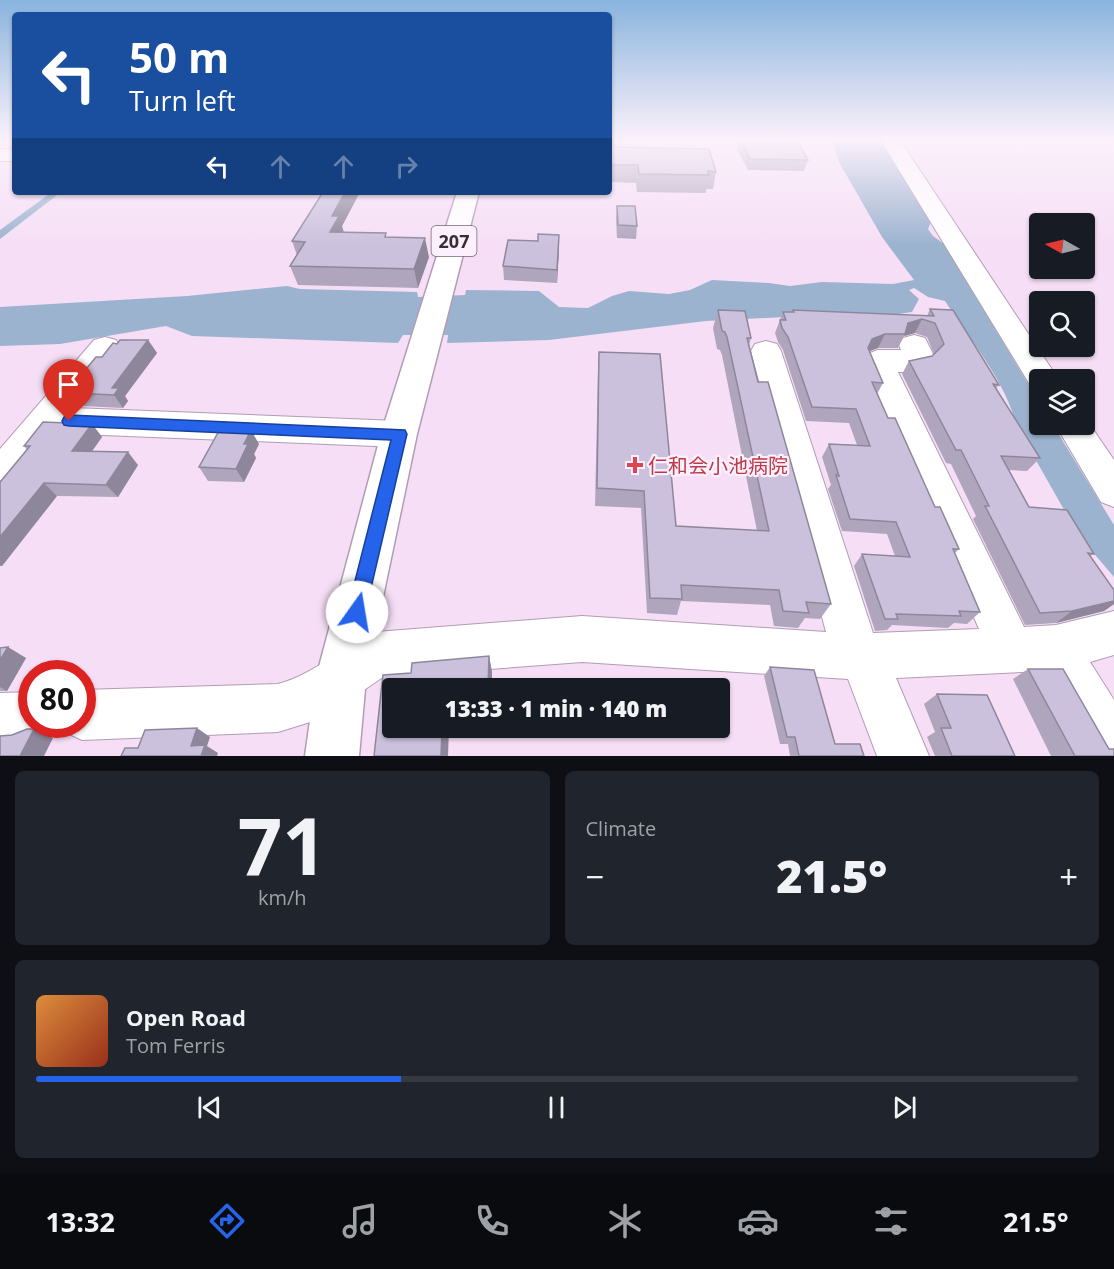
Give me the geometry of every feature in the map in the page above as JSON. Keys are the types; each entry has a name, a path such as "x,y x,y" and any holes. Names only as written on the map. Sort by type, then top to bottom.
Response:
{"highway":[{"name":"207","path":"332,756 341,678 399,434 467,195"}],"street":[{"path":"912,174 1036,369"},
{"path":"914,345 919,356 911,361 878,361 1034,649 1114,747"},
{"path":"0,475 105,347"},
{"path":"766,351 849,633 875,686 903,756"},
{"path":"45,420 399,434"},
{"path":"1079,435 1114,490"},
{"path":"96,714 278,708 306,701 376,655 582,639 860,657 1034,649 1114,633"},
{"path":"313,756 341,678"},
{"path":"0,718 18,717"}],"water":[{"path":"846,174 902,174 931,222 928,229 944,244 1029,385 1029,435 1059,435 1114,525 1114,577 1079,536 1017,427 1012,410 996,377 945,301 928,297 914,288 909,290 919,299 912,312 872,318 785,317 706,321 549,340 447,343 448,335 403,335 398,343 192,336 166,326 60,344 0,346 0,307 187,296 287,286 300,289 417,292 418,297 465,295 466,290 539,291 559,307 588,308 612,296 629,291 669,294 690,290 712,280 790,286 822,282 893,284 914,280 882,237"},
{"path":"48,195 57,195 0,239 0,230"}],"building":[{"path":"321,195 343,195 332,216 339,216 330,232 386,233 385,237 425,238 414,269 290,266 305,242 292,241"},
{"path":"617,206 635,206 637,226 618,225"},
{"path":"538,234 559,235 557,270 503,266 508,240 538,241"},
{"path":"930,309 953,310 999,385 993,384 1040,458 1001,456 1029,507 1067,510 1094,554 1088,553 1114,590 1114,601 1072,611 1040,613 985,506 989,506 961,450 956,450 909,361 932,356 944,344 935,323 922,319 908,323 905,334 885,334 872,339 868,348 883,383 872,382 888,418 895,418 935,507 940,507 959,549 953,549 980,612 959,611 961,616 896,614 898,619 885,619 862,554 910,557 896,522 850,519 829,444 870,446 856,409 812,407 780,320 786,320 783,312 794,312 793,310 934,316"},
{"path":"718,310 745,311 751,338 747,338 758,382 768,382 831,604 806,602 809,613 783,611 779,590 681,585 682,599 650,598 644,491 597,488 599,352 660,354 676,526 769,531 727,337 722,331"},
{"path":"120,340 148,340 112,388 119,388 114,395 72,393 81,382 76,381 96,357 102,357 113,343 117,344"},
{"path":"43,422 92,424 72,451 128,452 106,485 44,483 0,537 0,481 30,446 24,446"},
{"path":"220,429 251,430 244,444 248,444 236,469 199,467"},
{"path":"8,647 0,660 0,648"},
{"path":"489,656 488,678 383,678 383,675 411,673 412,663"},
{"path":"770,667 814,670 835,744 860,744 864,756 799,756 795,737 787,737"},
{"path":"1028,669 1063,669 1109,749 1114,749 1114,756 1075,756"},
{"path":"382,684 382,738 442,738 441,756 374,756"},
{"path":"937,694 987,695 1015,756 952,756 941,728 951,728"},
{"path":"197,728 191,746 205,745 201,756 121,756 125,748 138,748 145,730"},
{"path":"18,733 18,738 29,738 20,756 0,756 0,736"}],"place":[{"name":"仁和会小池病院","path":"635,465"}],"route":[{"path":"69,421 399,434 357,612"}]}
